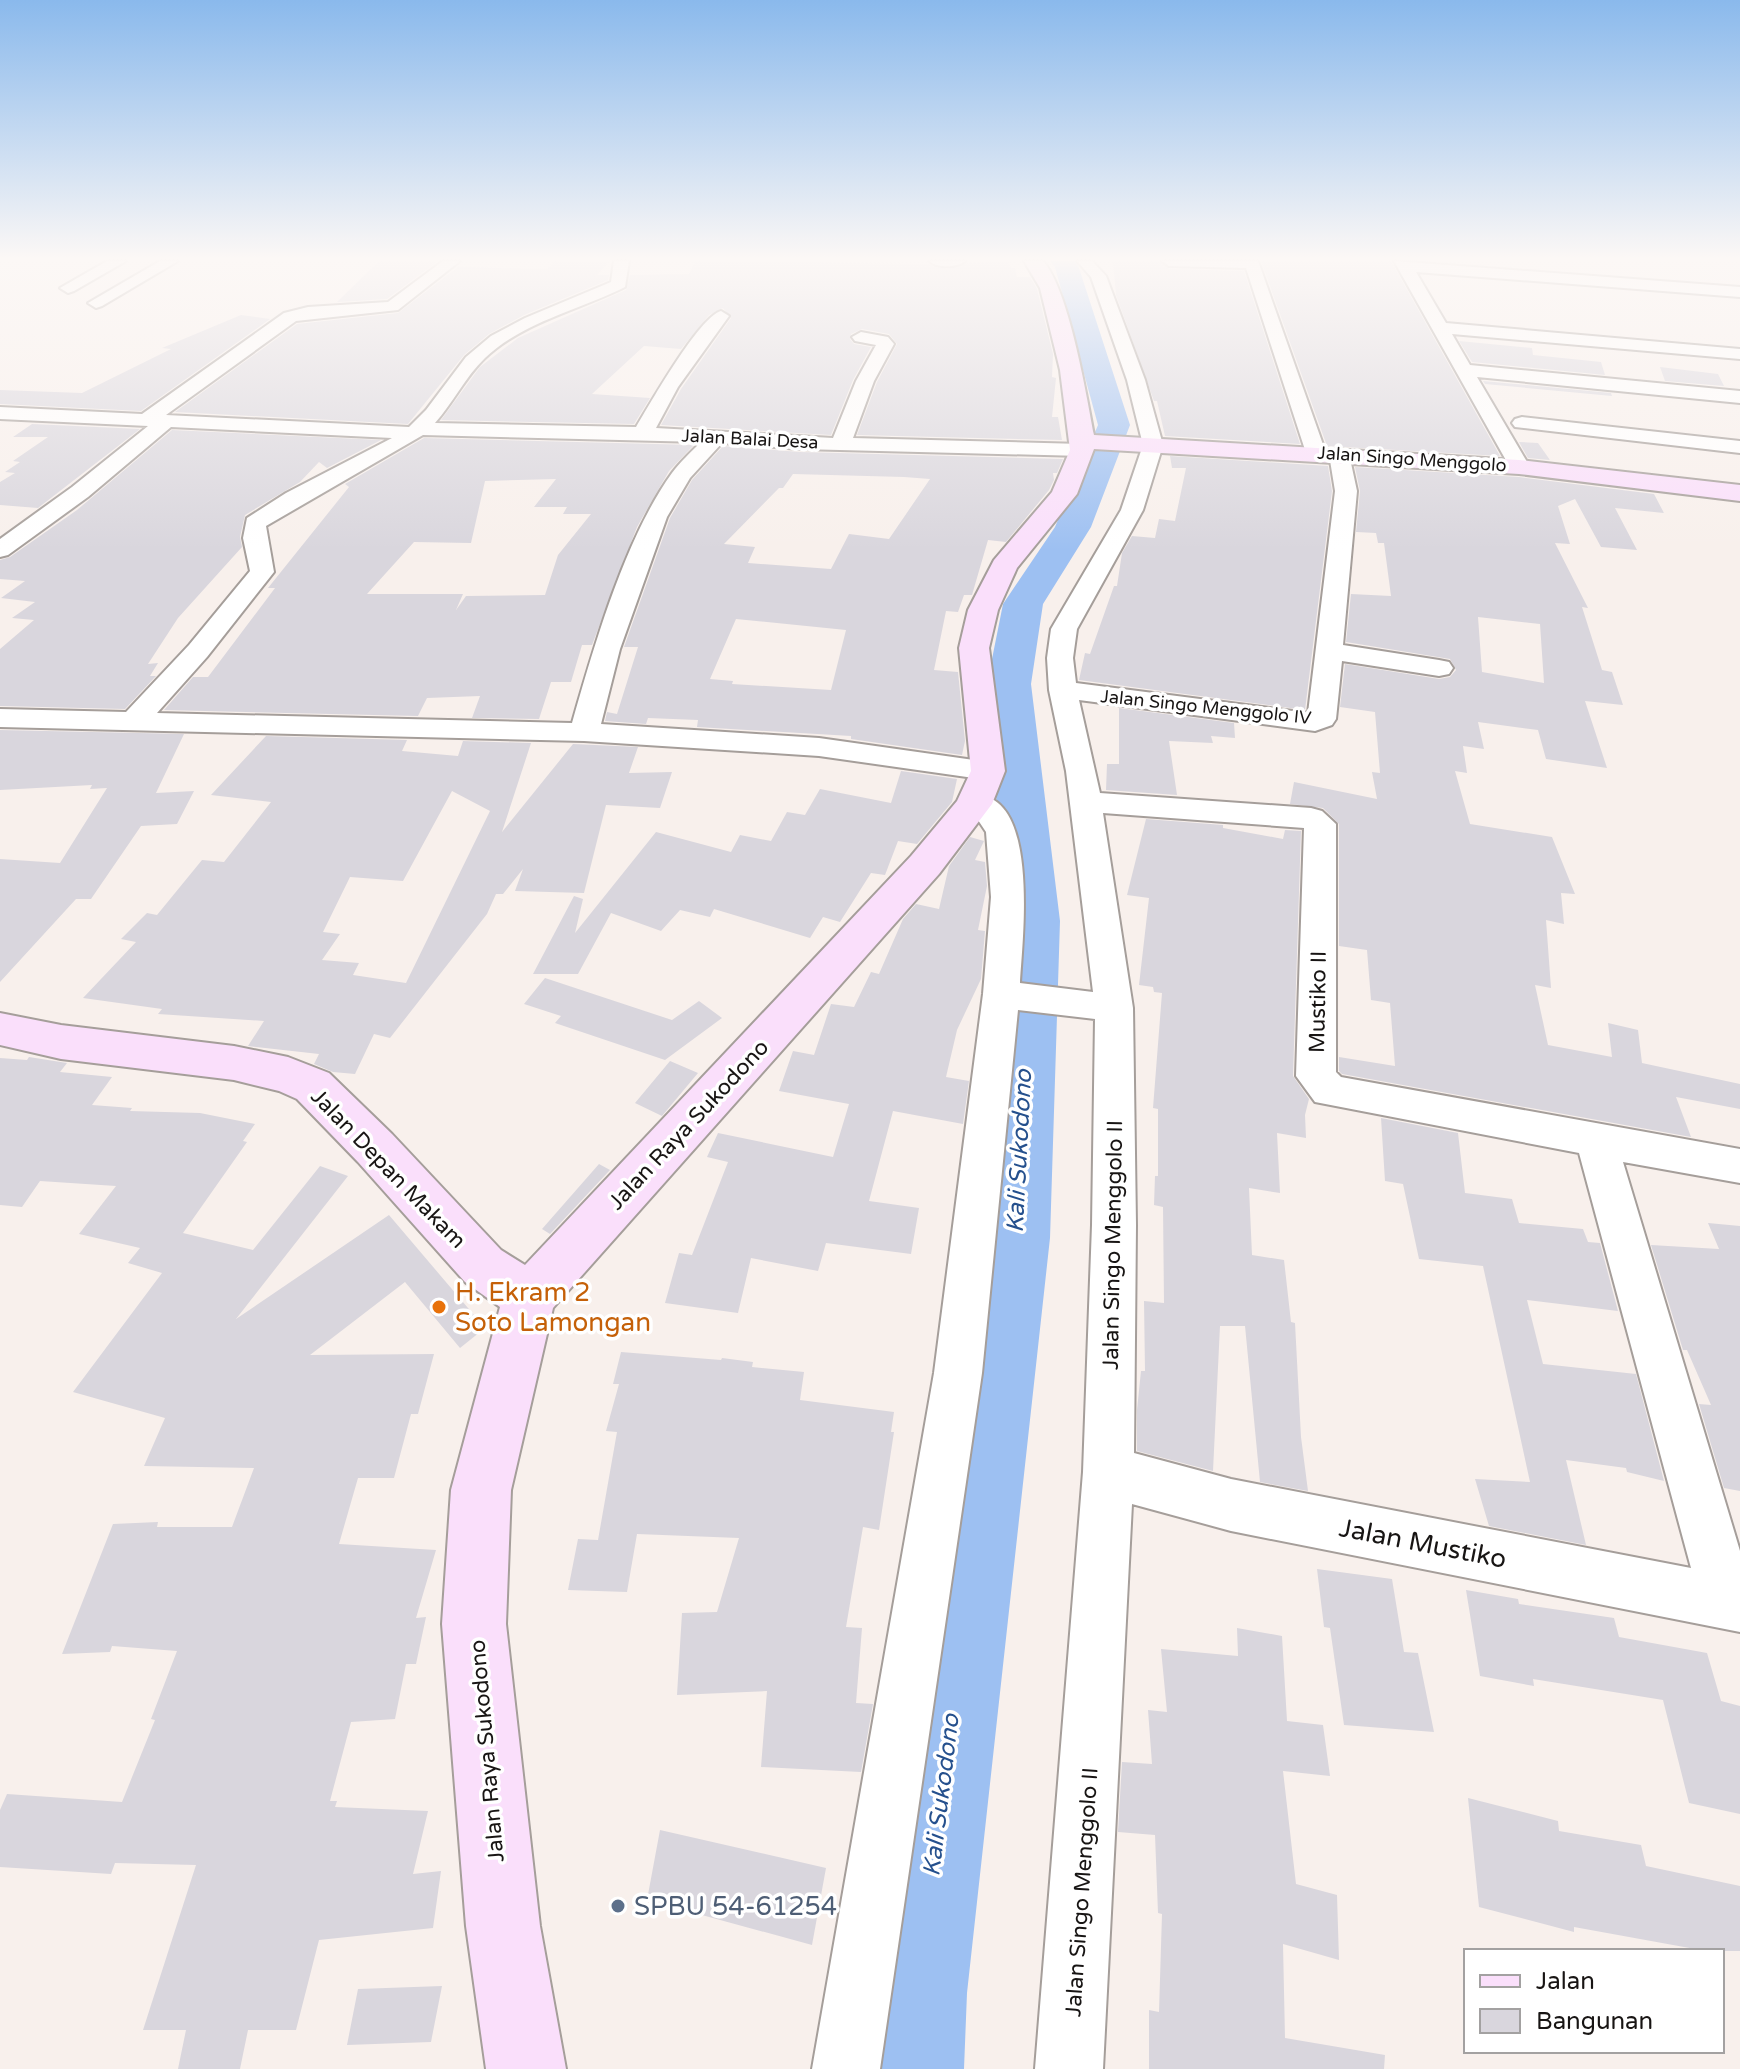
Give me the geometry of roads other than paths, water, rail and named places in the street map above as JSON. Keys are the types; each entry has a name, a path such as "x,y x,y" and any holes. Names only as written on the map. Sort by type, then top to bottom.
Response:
{"main road":[{"path":"981,787 974,648 983,610 1004,566 1064,494 1085,444 1068,358"},
{"name":"Jalan Singo Menggolo","path":"1085,444 1327,453 1519,467 1740,493"},
{"name":"Jalan Raya Sukodono","path":"526,2069 503,1926 474,1624 481,1490 529,1297 915,877 981,787"},
{"name":"Jalan Depan Makam","path":"0,1029 61,1042 234,1063 288,1075 313,1086 375,1148 483,1266 529,1297"}],"street":[{"path":"0,550 80,492 156,421 238,358"},
{"path":"133,722 198,651 262,572 262,561 252,540 255,523 283,501 358,465 416,431 476,358"},
{"path":"643,433 689,358"},
{"path":"841,444 865,381 878,358"},
{"path":"1127,358 1136,380 1146,444"},
{"name":"Jalan Singo Menggolo IV","path":"1063,690 1315,722 1322,719 1346,491 1327,453 1290,358"},
{"path":"1457,358 1519,467"},
{"path":"1568,358 1684,368"},
{"path":"1465,370 1740,397"},
{"name":"Jalan Balai Desa","path":"0,413 416,431 643,433 841,444 1085,444"},
{"path":"1522,423 1740,447"},
{"path":"584,732 607,649 656,517 681,475 717,437"},
{"name":"Jalan Singo Menggolo II","path":"1069,2069 1108,1472 1114,1225 1108,1007 1081,771 1063,690 1060,658 1064,629 1132,510 1146,444"},
{"path":"1329,651 1439,668"},
{"path":"0,718 584,732 819,747 981,787 989,813 1002,831 1008,897 1004,994 958,1373 846,2069"},
{"name":"Mustiko II","path":"1084,802 1316,821 1320,824 1316,1076 1329,1091 1740,1166"},
{"path":"1004,994 1108,1007"},
{"path":"1596,1139 1734,1604"},
{"name":"Jalan Mustiko","path":"1108,1472 1231,1505 1734,1604"}],"waterway":[{"name":"Kali Sukodono","path":"910,2069 915,1993 1015,1238 1033,921 1009,684 1023,604 1073,527 1114,425 1094,358"}],"place":[{"name":"H. Ekram 2 Soto Lamongan","path":"439,1307"},
{"name":"SPBU 54-61254","path":"618,1906"}]}
